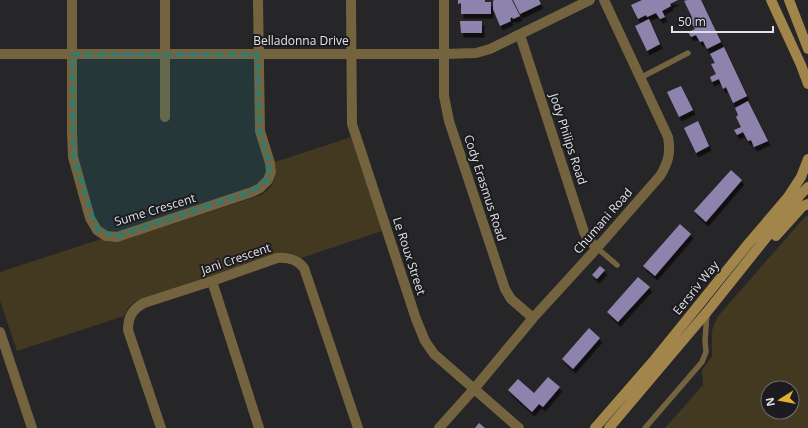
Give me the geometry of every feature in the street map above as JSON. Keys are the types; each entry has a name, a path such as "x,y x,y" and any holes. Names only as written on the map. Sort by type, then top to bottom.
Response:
{"main road":[{"path":"771,0 802,65 808,84"},
{"path":"789,0 808,49"},
{"path":"794,12 808,37"},
{"name":"Eersriv Way","path":"595,428 655,359 788,197 801,177 808,159"},
{"name":"Eersriv Way","path":"609,428 707,312 808,187"},
{"path":"754,252 774,238 803,206 808,204"}],"street":[{"name":"Sume Crescent","path":"72,0 73,157 90,218 97,230 106,236 117,237 252,192 260,188 268,180 271,172 270,163 260,131 258,0"},
{"path":"165,0 165,117"},
{"name":"Le Roux Street","path":"351,0 352,124 416,319 425,342 434,354 519,428"},
{"name":"Cody Erasmus Road","path":"444,0 444,96 449,121 505,289 511,299 533,318"},
{"name":"Belladonna Drive","path":"0,54 445,54 476,52 490,49 590,0"},
{"name":"Chumani Road","path":"439,428 474,389 533,318 660,176 667,165 670,155 668,137 604,0"},
{"name":"Jody Philips Road","path":"520,35 584,232 588,240 597,248"},
{"name":"Jani Crescent","path":"160,428 128,330 130,314 144,303 277,258 288,258 301,264 304,268 358,428"},
{"path":"212,281 259,428"},
{"path":"0,332 32,428"}],"lane":[{"path":"640,78 688,54"},
{"path":"597,248 617,265"},
{"path":"645,428 702,362 706,352 705,341 707,312"}],"highlighted area":[{"path":"72,54 258,54 260,131 270,163 268,180 252,192 117,237 97,230 73,157"}],"shaded area":[{"path":"351,137 382,231 301,258 291,253 278,253 135,302 128,308 124,316 17,351 0,301 0,272 101,239 110,242 120,241 261,195 269,189 274,182 276,172 275,162"},
{"path":"808,215 808,428 665,428 703,385 702,370 712,356 712,331 718,316"}],"building":[{"path":"458,0 485,0 485,2 491,2 491,14 461,14 461,3 458,4"},
{"path":"494,0 512,0 520,16 513,19 512,17 510,19 511,21 500,26 493,9"},
{"path":"513,0 539,0 541,4 520,14"},
{"path":"642,0 678,0 670,4 671,6 662,11 665,17 660,19 656,13 647,17 646,15 638,19 631,5"},
{"path":"701,0 721,42 707,49 703,41 700,42 696,35 691,37 688,32 695,29 689,18 692,17 684,1"},
{"path":"649,19 660,44 647,51 635,26"},
{"path":"460,21 482,21 482,33 461,33"},
{"path":"724,47 747,96 733,103 726,87 723,89 719,79 712,82 710,77 716,74 711,64 715,63 710,54"},
{"path":"681,86 693,110 679,117 667,92"},
{"path":"748,101 768,141 754,147 751,140 748,141 743,132 737,135 734,130 741,127 736,117 738,115 735,108"},
{"path":"698,121 709,146 696,153 684,128"},
{"path":"731,170 742,180 706,222 694,211"},
{"path":"680,224 691,234 655,276 643,266"},
{"path":"600,266 605,270 597,279 592,275"},
{"path":"638,277 650,287 618,322 607,312"},
{"path":"589,328 600,338 573,369 562,359"},
{"path":"548,377 560,387 543,407 539,404 532,412 508,390 518,379 534,393"},
{"path":"479,423 485,428 475,428"}]}
